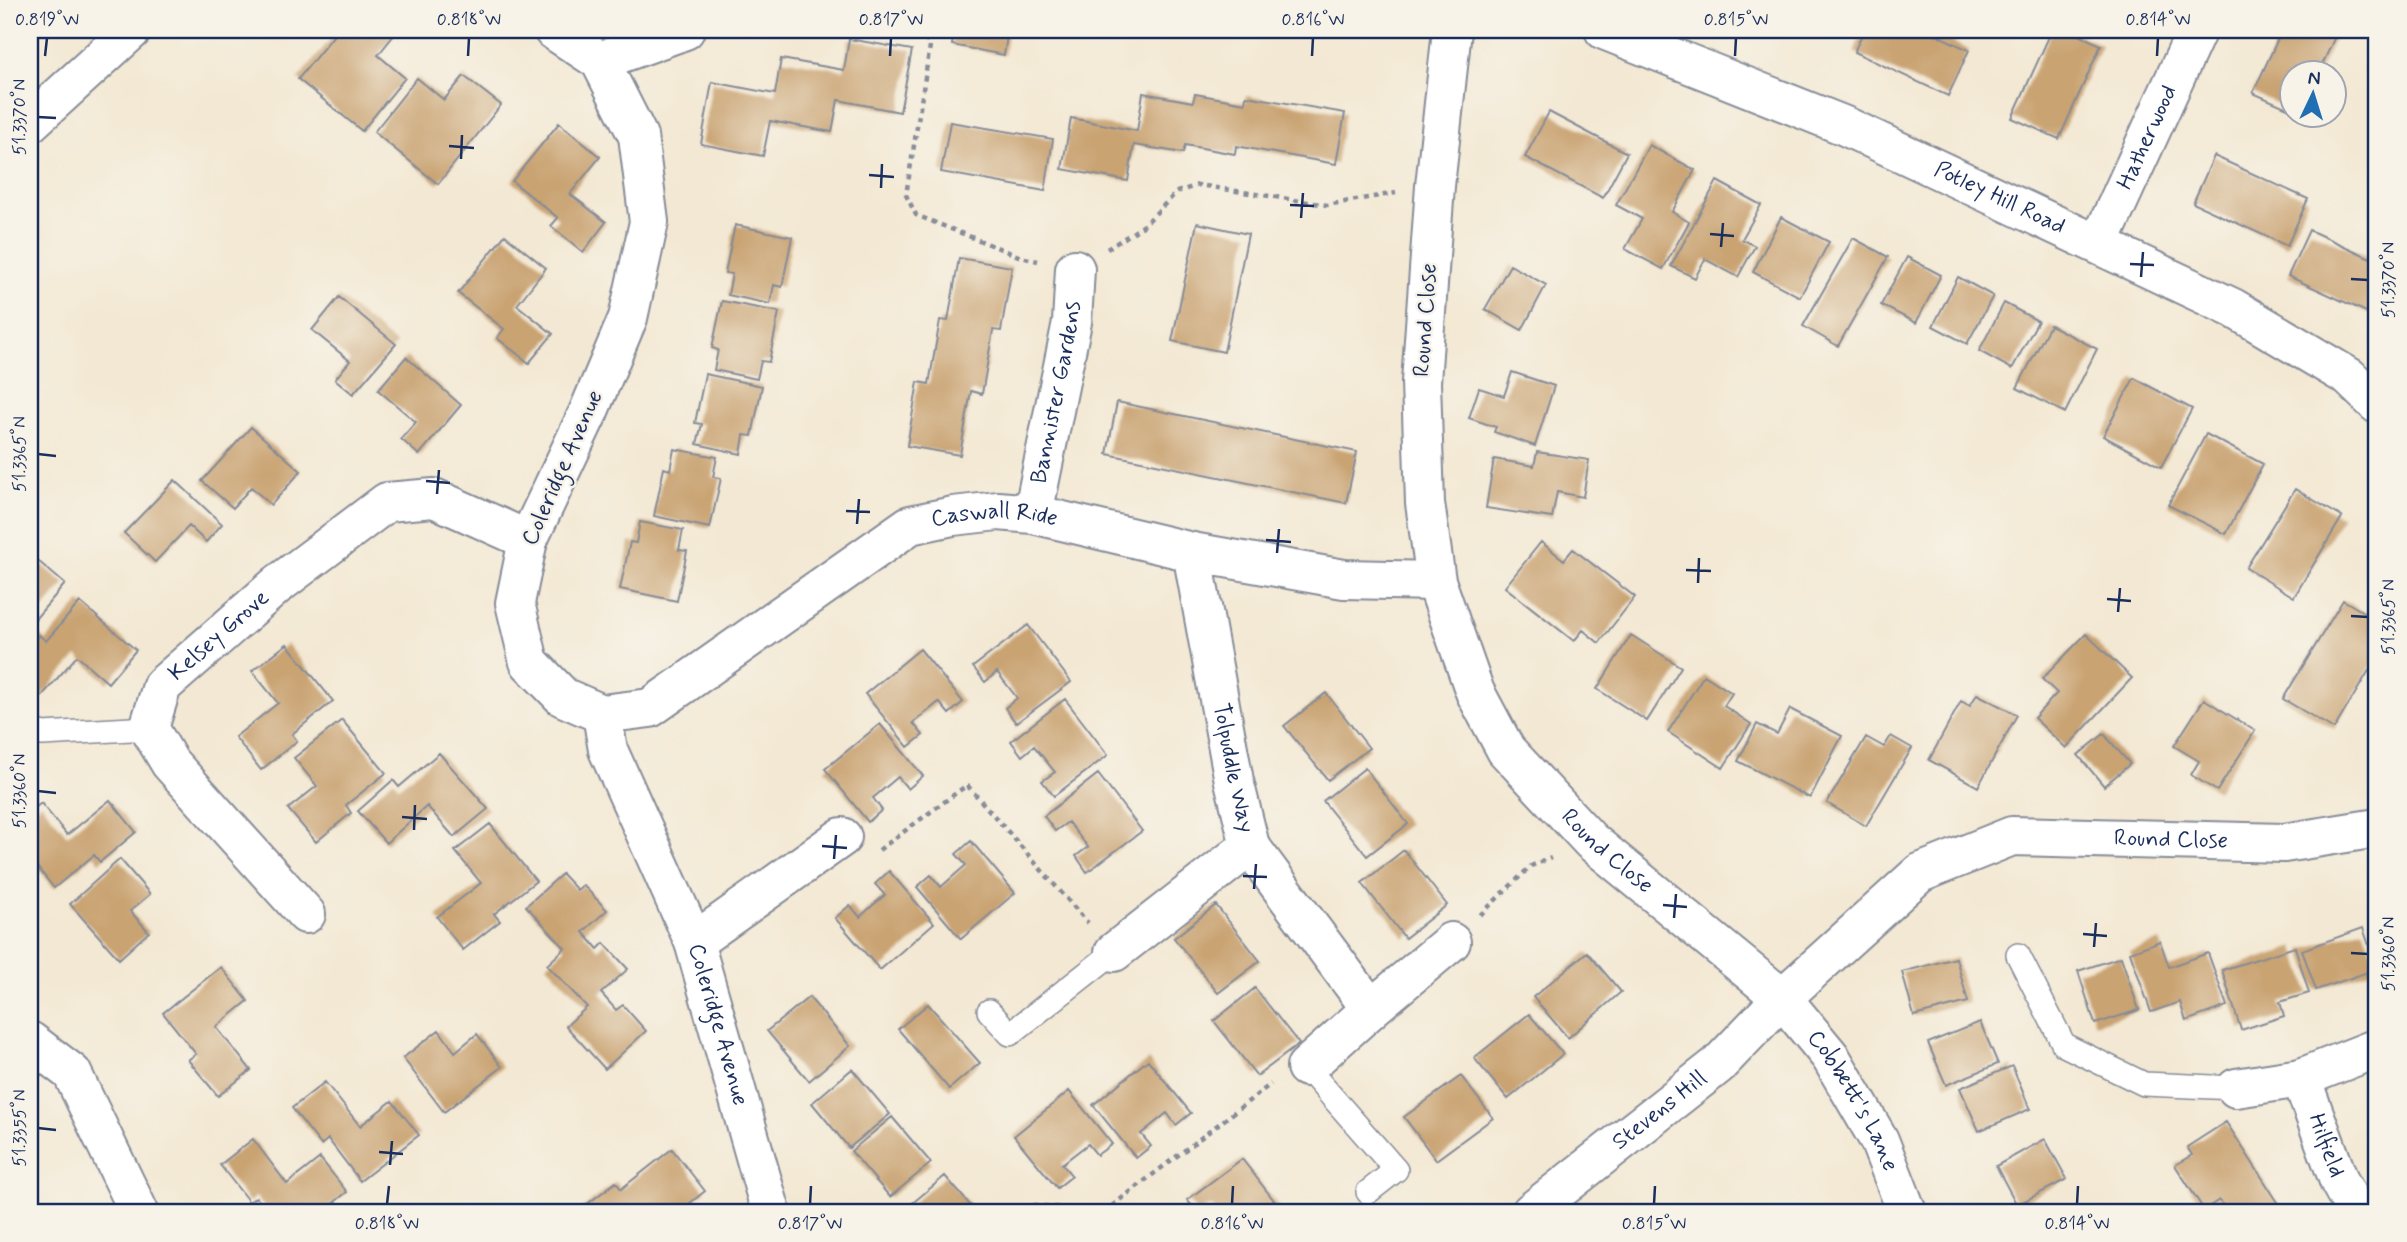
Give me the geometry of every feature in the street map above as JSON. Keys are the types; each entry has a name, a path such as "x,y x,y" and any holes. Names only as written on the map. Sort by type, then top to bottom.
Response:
{"street":[{"path":"30,123 132,30"},
{"name":"Coleridge Avenue","path":"553,30 600,61 638,136 649,222 628,318 588,413 528,540 515,603 529,662 564,697 603,713 608,750 694,942 771,1212"},
{"path":"600,61 685,30"},
{"name":"Round Close","path":"1452,30 1435,186 1421,382 1425,503 1436,581 1475,692 1506,750 1591,841 1782,998 1920,873 2012,836 2284,843 2377,828"},
{"name":"Potley Hill Road","path":"1604,30 1845,126 2099,244 2233,309 2349,377 2377,404"},
{"name":"Hatherwood","path":"2099,244 2197,30"},
{"name":"Bannister Gardens","path":"1033,514 1072,322 1075,269"},
{"name":"Kelsey Grove","path":"149,728 162,686 277,585 387,502 434,498 528,540"},
{"name":"Caswall Ride","path":"603,713 650,708 910,525 953,516 998,511 1033,514 1192,552 1344,579 1436,581"},
{"name":"Tolpuddle Way","path":"1192,552 1234,780 1250,846 1371,1009"},
{"path":"149,728 170,763 306,914"},
{"path":"694,942 842,837"},
{"path":"1114,952 1250,846"},
{"path":"1306,1067 1451,942"},
{"name":"Stevens Hill","path":"1531,1212 1718,1065 1782,998"},
{"name":"Cobbett's Lane","path":"1782,998 1830,1056 1879,1140 1907,1212"},
{"path":"30,1041 72,1073 139,1212"},
{"path":"2236,1088 2301,1078 2377,1048"},
{"name":"Hilfield","path":"2301,1078 2339,1181 2356,1212"}],"lane":[{"path":"30,730 43,734 149,728"},
{"path":"989,1011 1010,1034 1114,952"},
{"path":"2018,956 2064,1045 2144,1084 2236,1088"},
{"path":"1306,1067 1396,1170 1368,1192"}],"path":[{"path":"918,30 930,46 906,195 916,215 1021,257 1075,269 1143,226 1177,192 1198,185 1327,205 1435,186"},
{"path":"842,837 866,859 967,785 1114,952"},
{"path":"1451,942 1531,866 1591,841"},
{"path":"1026,1212 1035,1205 1104,1212 1266,1086 1306,1067"}],"building":[{"path":"338,30 398,30 378,55 405,78 362,131 298,79"},
{"path":"954,30 1008,30 1004,55 952,45"},
{"path":"1864,30 1926,30 1969,50 1948,96 1854,52"},
{"path":"2052,30 2068,30 2101,45 2059,139 2012,118"},
{"path":"2282,30 2338,30 2324,60 2278,60 2278,104 2253,93"},
{"path":"849,39 912,50 900,112 838,100 832,132 770,121 763,156 701,144 712,82 775,94 781,59 844,70"},
{"path":"464,76 501,105 438,184 374,132 417,78 444,100"},
{"path":"1143,93 1193,102 1195,94 1245,103 1246,96 1345,113 1336,164 1236,146 1235,154 1185,145 1183,153 1134,145 1128,181 1062,169 1071,118 1137,131"},
{"path":"1549,112 1627,153 1603,198 1525,157"},
{"path":"950,122 1053,139 1045,191 941,172"},
{"path":"559,123 600,157 570,194 606,222 583,252 551,226 558,218 512,181"},
{"path":"1649,145 1695,170 1672,212 1689,222 1663,269 1625,249 1642,219 1616,205"},
{"path":"2214,156 2308,199 2287,246 2193,203"},
{"path":"1717,181 1761,205 1742,239 1755,246 1738,277 1705,259 1695,278 1671,266"},
{"path":"1781,217 1829,242 1800,297 1753,272"},
{"path":"1197,223 1248,234 1224,352 1172,341"},
{"path":"735,225 792,237 782,287 774,285 770,304 728,295 732,274 725,273"},
{"path":"2309,230 2377,261 2377,317 2288,276"},
{"path":"505,235 546,268 517,305 553,334 529,363 497,338 504,329 458,293"},
{"path":"1853,238 1888,257 1838,346 1803,326"},
{"path":"1907,257 1941,275 1916,323 1881,305"},
{"path":"959,258 1012,267 1001,331 993,330 982,394 971,391 960,455 907,446 918,382 929,384 940,320 948,321"},
{"path":"1510,265 1546,285 1522,330 1485,309"},
{"path":"1958,277 1993,296 1967,344 1933,326"},
{"path":"339,297 396,344 353,394 335,379 350,361 312,330"},
{"path":"722,301 779,312 769,362 761,361 757,379 714,370 718,350 712,348"},
{"path":"2004,303 2038,321 2012,369 1979,351"},
{"path":"2050,325 2097,349 2065,413 2017,388"},
{"path":"406,357 461,405 419,455 401,439 416,422 378,390"},
{"path":"1512,372 1554,386 1535,446 1494,432 1496,427 1469,418 1479,388 1504,396"},
{"path":"705,374 762,386 752,436 744,435 741,454 697,444 702,424 695,423"},
{"path":"2134,378 2192,409 2161,467 2103,436"},
{"path":"1117,402 1357,452 1346,503 1107,454"},
{"path":"251,427 301,471 271,505 251,487 233,508 202,481"},
{"path":"2206,434 2263,464 2226,534 2168,505"},
{"path":"674,449 717,457 713,477 721,478 710,528 654,516 664,468 670,470"},
{"path":"1537,452 1589,460 1583,497 1557,492 1552,518 1486,508 1494,459 1534,466"},
{"path":"175,480 222,524 206,542 189,526 155,562 124,533"},
{"path":"2295,489 2342,517 2294,597 2246,568"},
{"path":"640,522 683,530 679,550 687,551 677,601 620,589 630,542 636,543"},
{"path":"1541,542 1564,560 1573,549 1635,597 1599,643 1583,630 1574,641 1505,587"},
{"path":"30,554 65,584 30,625"},
{"path":"2343,600 2377,620 2377,657 2334,729 2283,699"},
{"path":"80,602 136,650 108,683 77,656 40,698 30,689 30,646 39,635 46,641"},
{"path":"1028,625 1071,682 1016,723 1005,708 1017,698 997,672 985,682 973,667"},
{"path":"2086,634 2132,678 2066,748 2034,718 2057,693 2042,679"},
{"path":"1631,635 1681,667 1647,721 1597,689"},
{"path":"287,644 333,701 292,734 297,741 261,770 235,737 278,703 252,671"},
{"path":"920,649 963,702 949,714 939,702 913,723 923,735 908,747 865,694"},
{"path":"1704,675 1732,693 1724,706 1751,724 1723,768 1668,732"},
{"path":"1326,693 1369,748 1328,780 1284,726"},
{"path":"1977,694 2017,715 1978,787 1929,760 1961,701 1970,706"},
{"path":"1065,699 1108,755 1054,796 1042,781 1055,772 1034,746 1022,756 1011,741"},
{"path":"2204,699 2255,731 2217,791 2191,775 2199,761 2174,746"},
{"path":"1790,709 1842,736 1810,798 1738,761 1757,724 1777,734"},
{"path":"342,720 386,773 346,805 351,813 316,842 288,809 317,786 294,758"},
{"path":"880,724 923,776 908,789 898,777 873,798 882,810 868,822 825,769"},
{"path":"2104,734 2130,764 2104,786 2078,755"},
{"path":"1891,736 1912,748 1866,826 1827,803 1866,737 1884,747"},
{"path":"439,753 488,809 454,837 427,806 386,843 358,811 393,780 399,787"},
{"path":"1365,768 1408,824 1367,856 1323,801"},
{"path":"1098,774 1142,831 1087,872 1076,856 1088,847 1068,822 1055,831 1044,816"},
{"path":"110,800 136,832 100,862 94,855 54,888 30,858 30,812 41,803 67,835"},
{"path":"490,824 536,881 494,914 500,921 463,950 437,917 481,883 455,851"},
{"path":"971,841 1015,893 961,939 917,887 931,875 941,887 966,865 956,854"},
{"path":"1404,850 1447,905 1405,938 1362,883"},
{"path":"120,859 150,894 130,911 149,932 119,959 70,904"},
{"path":"889,871 934,923 880,970 835,918 850,905 860,917 885,895 875,884"},
{"path":"562,874 577,890 583,885 607,910 583,932 598,949 604,943 628,969 601,993 616,1010 623,1005 646,1031 605,1069 566,1026 587,1007 547,965 565,948 526,906"},
{"path":"1216,905 1260,961 1218,993 1174,938"},
{"path":"2363,928 2377,969 2316,990 2302,950"},
{"path":"2160,941 2169,967 2208,953 2227,1006 2186,1021 2180,1002 2151,1012 2130,952"},
{"path":"2295,947 2309,993 2280,1002 2284,1016 2241,1030 2222,970"},
{"path":"1587,952 1621,992 1568,1038 1533,997"},
{"path":"2121,957 2139,1010 2095,1024 2078,971"},
{"path":"1956,958 1968,1002 1914,1016 1902,972"},
{"path":"221,967 248,1001 216,1027 251,1070 218,1096 188,1060 196,1054 163,1013"},
{"path":"1255,988 1299,1044 1257,1076 1214,1021"},
{"path":"809,997 850,1046 809,1081 767,1031"},
{"path":"928,1004 980,1063 949,1089 898,1029"},
{"path":"1529,1014 1563,1054 1508,1099 1474,1058"},
{"path":"1980,1022 1998,1064 1946,1085 1928,1043"},
{"path":"439,1030 455,1052 477,1034 502,1067 444,1112 403,1058"},
{"path":"1148,1060 1191,1113 1176,1125 1167,1113 1141,1134 1151,1146 1136,1158 1093,1105"},
{"path":"2012,1066 2030,1109 1979,1131 1960,1088"},
{"path":"852,1069 890,1114 849,1148 812,1103"},
{"path":"1461,1076 1493,1118 1436,1160 1404,1117"},
{"path":"325,1082 360,1126 392,1101 419,1135 360,1181 328,1139 321,1145 292,1108"},
{"path":"1069,1091 1112,1144 1097,1155 1088,1144 1062,1164 1072,1176 1057,1188 1014,1136"},
{"path":"892,1117 931,1163 890,1197 851,1151"},
{"path":"2226,1122 2283,1210 2228,1212 2219,1200 2204,1210 2175,1165 2192,1155 2187,1147"},
{"path":"253,1139 287,1184 320,1158 347,1192 322,1212 268,1212 256,1197 249,1202 220,1165"},
{"path":"2045,1139 2067,1179 2017,1205 1996,1166"},
{"path":"672,1149 705,1191 679,1212 577,1212 616,1182 621,1189"},
{"path":"1242,1159 1283,1212 1216,1212 1212,1206 1197,1212 1187,1200"},
{"path":"945,1176 976,1212 903,1211"}]}
